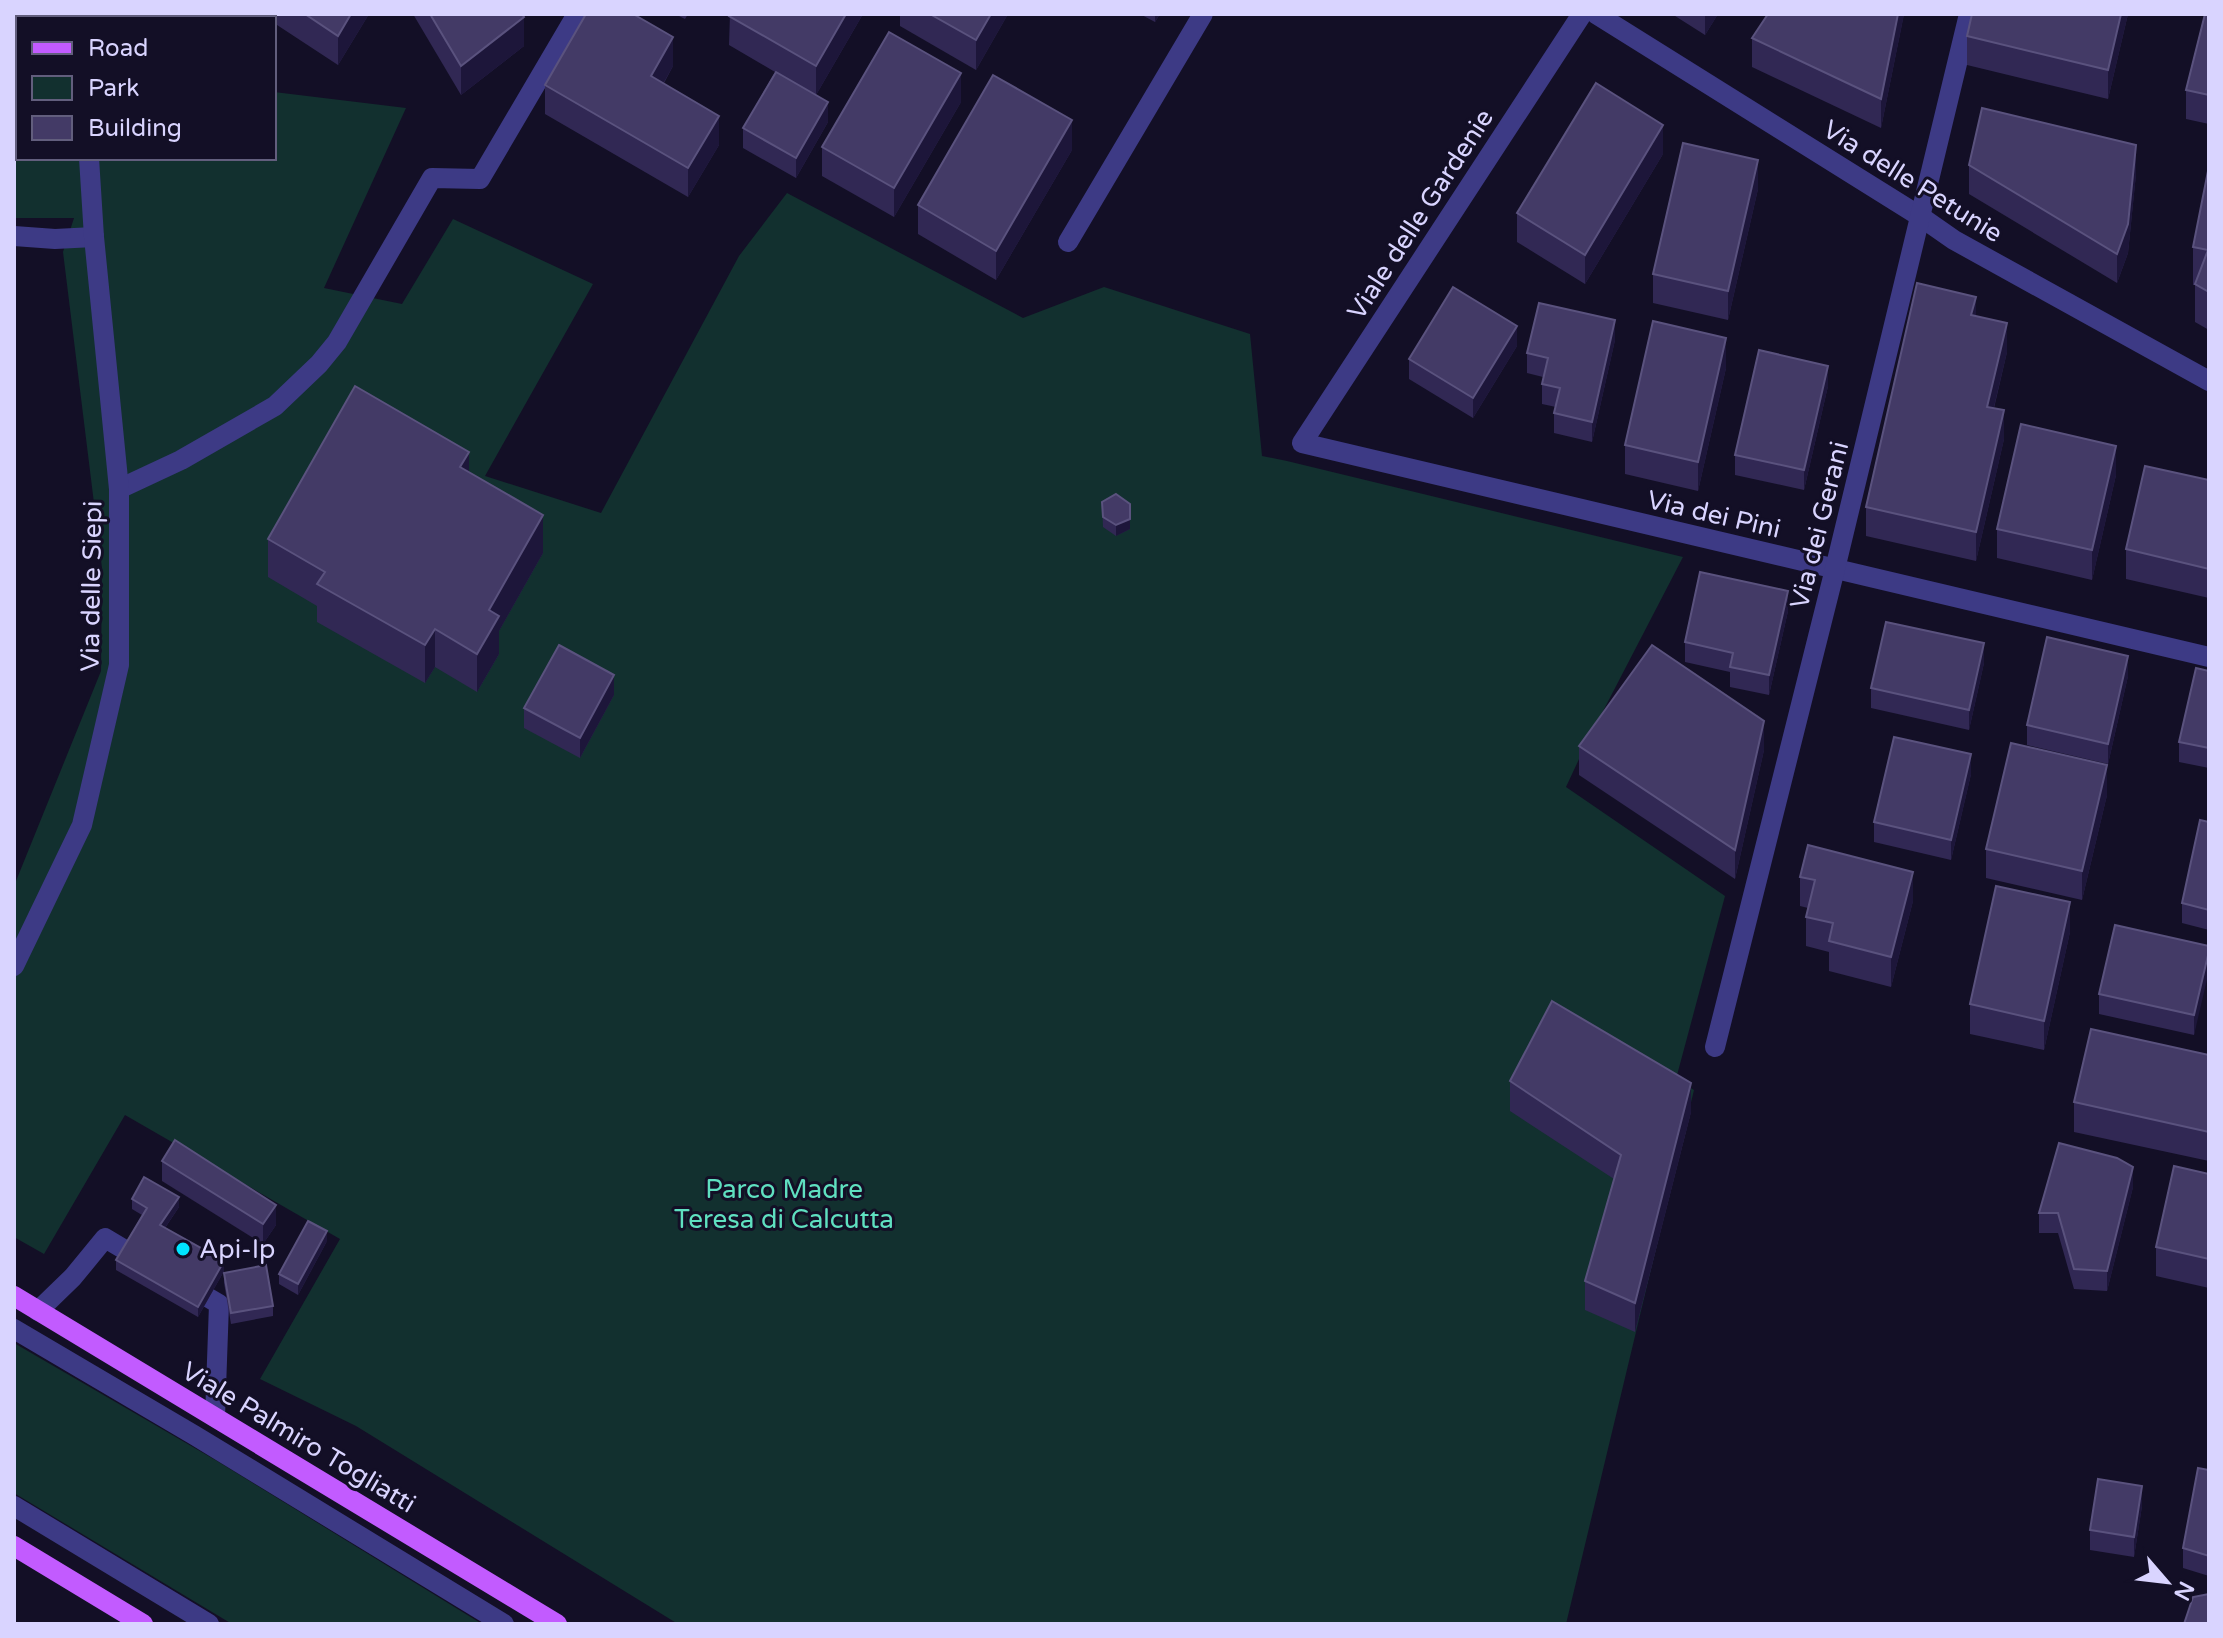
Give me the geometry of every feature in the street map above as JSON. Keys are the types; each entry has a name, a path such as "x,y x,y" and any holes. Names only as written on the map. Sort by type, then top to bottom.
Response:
{"main road":[{"name":"Viale Palmiro Togliatti","path":"14,1296 557,1624"},
{"path":"14,1546 143,1624"}],"street":[{"path":"119,489 181,460 275,406 319,364 337,342 432,178 480,179 577,14"},
{"path":"1068,242 1203,14"},
{"name":"Viale delle Gardenie","path":"1302,443 1582,14"},
{"name":"Via delle Petunie","path":"1596,14 1954,240 2209,381"},
{"name":"Via dei Gerani","path":"1715,1047 1969,14"},
{"name":"Via delle Siepi","path":"14,966 82,825 119,665 119,489 89,160"},
{"path":"14,236 55,239 94,237"},
{"name":"Via dei Pini","path":"1302,443 2209,657"},
{"path":"38,1311 73,1277 105,1238 219,1304 215,1417"},
{"path":"198,1292 223,1287"},
{"path":"217,1332 243,1315"},
{"name":"Viale Palmiro Togliatti","path":"14,1329 504,1624"},
{"path":"14,1506 209,1624"}],"green space":[{"name":"Parco Madre Teresa di Calcutta","path":"16,82 16,160 276,160 276,92 406,108 324,288 402,304 453,219 593,284 485,476 601,513 739,256 787,193 1023,318 1104,287 1250,334 1262,456 1683,557 1566,787 1725,896 1676,1079 1694,1090 1566,1624 678,1624 356,1426 260,1379 340,1239 125,1115 44,1254 14,1237 14,886 101,671 102,568 63,252 74,218 14,218"},
{"path":"14,1343 217,1461 482,1624 232,1624 14,1493"}],"building":[{"path":"161,14 216,14 216,16"},
{"path":"305,14 351,14 338,36"},
{"path":"430,14 522,14 524,17 461,66"},
{"path":"586,14 633,14 673,37 651,76 719,116 688,168 545,85"},
{"path":"730,14 846,14 816,66"},
{"path":"930,14 991,14 976,40"},
{"path":"1768,14 1898,14 1881,99 1752,38"},
{"path":"1972,14 2121,14 2108,70 1967,36"},
{"path":"2205,14 2209,14 2209,95 2186,90"},
{"path":"889,32 961,73 894,188 822,147"},
{"path":"776,72 828,102 796,158 743,128"},
{"path":"993,75 1072,120 996,251 918,205"},
{"path":"1596,83 1663,125 1585,255 1517,213"},
{"path":"1982,108 2136,145 2128,224 2117,254 1969,165"},
{"path":"1683,143 1758,160 1728,291 1653,274"},
{"path":"2208,171 2209,292 2195,284 2208,250 2193,247"},
{"path":"1917,283 1976,297 1971,315 2007,323 1987,407 2004,410 1976,532 1866,507"},
{"path":"1453,287 1517,326 1473,398 1409,359"},
{"path":"1539,303 1615,320 1592,422 1554,413 1560,388 1542,384 1548,358 1527,353"},
{"path":"1653,321 1726,338 1698,462 1625,445"},
{"path":"1759,350 1828,366 1804,470 1735,455"},
{"path":"355,386 469,452 460,467 543,515 489,610 499,616 477,654 435,629 425,645 317,584 325,572 268,539"},
{"path":"2021,424 2116,446 2092,550 1997,529"},
{"path":"2145,466 2209,480 2209,569 2126,549"},
{"path":"1116,494 1130,504 1130,519 1116,525 1103,517 1102,502"},
{"path":"1700,572 1788,591 1769,675 1730,667 1733,653 1685,642"},
{"path":"1886,622 1984,643 1969,710 1871,688"},
{"path":"2047,637 2128,656 2108,744 2027,725"},
{"path":"559,645 614,675 580,738 524,708"},
{"path":"1652,645 1764,721 1735,850 1579,746"},
{"path":"2196,668 2209,671 2209,748 2179,742"},
{"path":"1894,737 1971,754 1951,840 1874,822"},
{"path":"2011,743 2107,765 2082,871 1986,849"},
{"path":"2200,820 2209,822 2209,910 2182,903"},
{"path":"1808,845 1913,872 1891,957 1829,941 1833,923 1806,917 1815,880 1800,877"},
{"path":"1996,886 2070,902 2044,1021 1970,1004"},
{"path":"2115,925 2209,946 2194,1015 2099,994"},
{"path":"1552,1001 1691,1083 1635,1303 1585,1281 1621,1155 1510,1081"},
{"path":"2091,1029 2209,1055 2209,1132 2074,1102"},
{"path":"175,1140 276,1205 263,1224 162,1161"},
{"path":"2059,1143 2117,1158 2133,1167 2107,1271 2074,1269 2058,1213 2039,1213"},
{"path":"2174,1166 2209,1174 2209,1259 2156,1247"},
{"path":"144,1177 179,1197 160,1225 224,1261 198,1307 116,1260 147,1208 132,1199"},
{"path":"308,1221 327,1231 298,1284 279,1274"},
{"path":"266,1265 273,1306 231,1313 224,1273"},
{"path":"2198,1468 2209,1470 2209,1556 2183,1548"},
{"path":"2098,1479 2142,1486 2134,1537 2090,1530"},
{"path":"2209,1594 2209,1624 2184,1624 2193,1597"}],"place":[{"name":"Api-Ip","path":"183,1249"}]}
